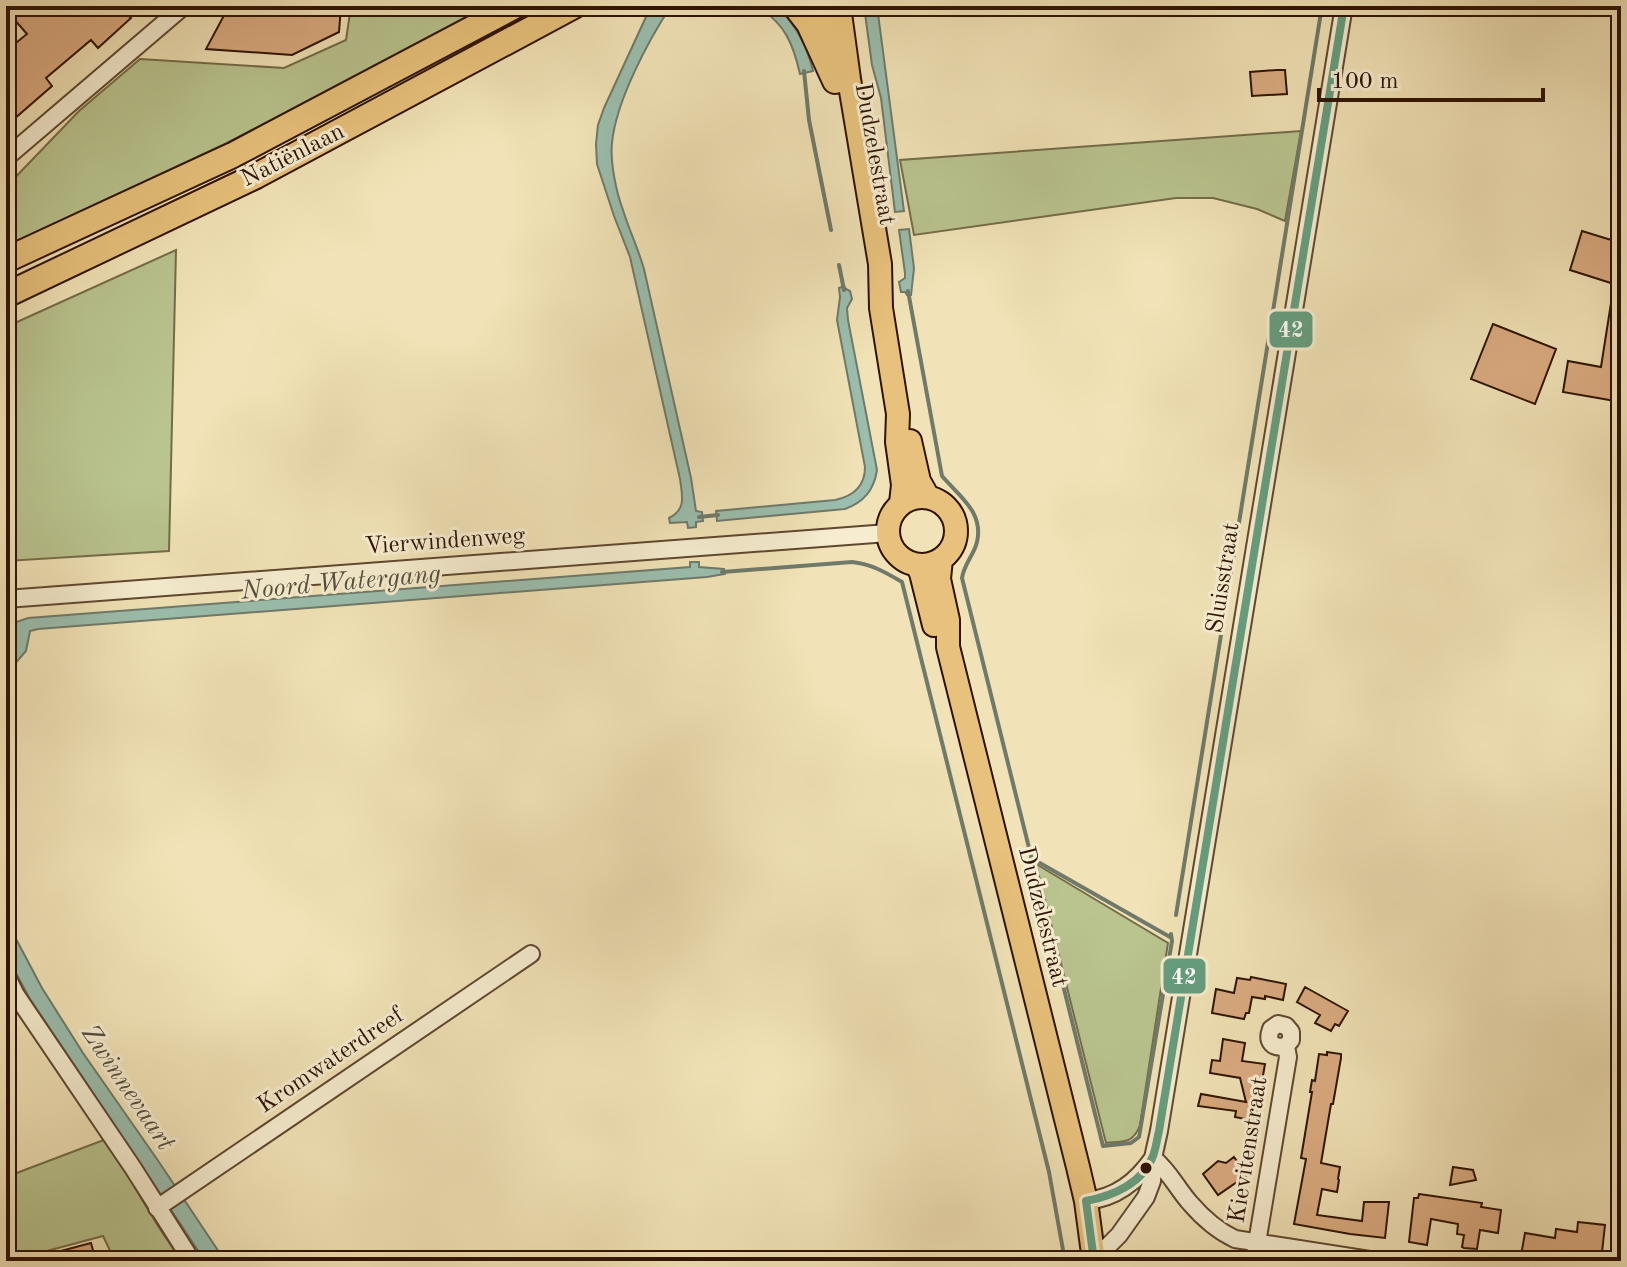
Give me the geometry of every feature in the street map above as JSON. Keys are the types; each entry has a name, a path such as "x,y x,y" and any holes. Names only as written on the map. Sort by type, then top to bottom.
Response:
{"highway":[{"name":"Natiënlaan","path":"6,260 233,155 515,6"},
{"name":"Natiënlaan","path":"6,295 256,176 574,6"},
{"path":"795,6 809,24 835,81"}],"main road":[{"name":"Dudzelestraat","path":"822,6 867,265 881,308"},
{"name":"Dudzelestraat","path":"839,6 880,264 881,308 898,414 897,442 903,485 901,503"},
{"name":"Dudzelestraat","path":"898,414 909,438 919,481 928,497"},
{"path":"914,497 928,497 950,511 956,537 951,549 941,559 917,565 906,561 891,545 889,521 901,503 914,497"},
{"name":"Dudzelestraat","path":"941,559 939,579 948,620 948,647 1086,1201"},
{"name":"Dudzelestraat","path":"917,565 933,623 948,647"},
{"name":"Sluisstraat","path":"1086,1201 1093,1256"}],"street":[{"path":"6,158 184,6"},
{"name":"Sluisstraat","path":"1093,1256 1119,1235 1146,1197 1152,1181 1153,1158 1344,6"},
{"name":"Vierwindenweg","path":"6,599 888,533"},
{"name":"Kromwaterdreef","path":"160,1206 531,954"},
{"path":"6,975 16,995 160,1206 187,1259"},
{"name":"Kievitenstraat","path":"1254,1261 1288,1057 1286,1046"},
{"path":"1086,1201 1120,1191 1133,1182 1153,1158 1166,1169 1189,1202 1221,1233 1235,1239 1376,1261"}],"green space":[{"path":"351,6 487,6 227,143 6,246 6,187 79,111 140,59 284,68 346,40"},
{"path":"1301,131 1285,221 1257,209 1213,198 1176,198 914,235 900,160"},
{"path":"176,250 169,551 6,561 6,327"},
{"path":"1036,864 1168,943 1140,1125 1134,1136 1127,1140 1106,1143"},
{"path":"109,1138 150,1213 184,1261 115,1261 103,1236 43,1252 44,1261 6,1261 6,1177"}],"shaded area":[{"path":"651,6 671,6 626,90 615,126 612,159 620,203 644,269 696,511 702,512 703,521 696,522 696,527 688,528 687,522 670,523 669,518 681,506 680,479 630,257 597,164 598,125"},
{"path":"757,6 777,6 784,13 800,36 813,71 800,74 781,27"},
{"path":"864,6 877,6 904,211 895,212 881,98 872,65"},
{"path":"909,229 914,268 911,295 907,295 901,292 899,282 905,278 905,273 899,230"},
{"path":"844,286 850,291 852,299 847,308 848,320 877,470 871,489 858,503 845,509 717,521 716,511 835,500 848,496 861,485 865,467 837,320 839,288"},
{"path":"690,562 699,562 699,567 724,569 725,574 38,629 30,631 26,651 6,674 6,628 28,618 690,567"},
{"name":"Zwinnevaart","path":"6,920 42,988 83,1053 225,1261 205,1261 30,999 6,955"}],"building":[{"path":"6,6 120,6 131,18 98,48 91,40 46,78 52,86 6,126 6,51 27,34"},
{"path":"229,6 341,6 339,32 292,55 206,49"},
{"path":"1285,70 1287,94 1252,96 1250,72"},
{"path":"1582,231 1621,243 1621,264 1615,284 1621,284 1621,402 1563,392 1568,361 1601,367 1614,284 1570,270"},
{"path":"1493,324 1556,349 1535,404 1471,379"},
{"path":"1251,977 1286,984 1283,1000 1252,997 1249,1013 1244,1019 1212,1013 1216,989 1234,993 1237,978 1250,980"},
{"path":"1305,987 1348,1011 1339,1026 1335,1024 1331,1031 1315,1023 1320,1015 1297,1002"},
{"path":"1223,1039 1245,1043 1242,1061 1265,1064 1256,1104 1262,1105 1260,1114 1254,1114 1252,1126 1250,1120 1235,1117 1236,1111 1198,1106 1201,1094 1246,1102 1240,1078 1210,1073 1212,1060 1220,1061"},
{"path":"1327,1052 1341,1054 1341,1058 1321,1163 1340,1167 1337,1192 1322,1189 1317,1215 1362,1221 1364,1202 1389,1202 1385,1238 1294,1224 1306,1159 1301,1158 1312,1080 1315,1081 1319,1054 1327,1055"},
{"path":"1234,1157 1247,1175 1218,1195 1203,1174 1218,1161 1226,1163"},
{"path":"1453,1167 1473,1170 1476,1180 1450,1185"},
{"path":"1419,1194 1482,1203 1481,1207 1501,1210 1498,1233 1480,1230 1477,1249 1464,1248 1464,1235 1457,1234 1458,1224 1431,1219 1427,1245 1409,1242 1414,1198 1418,1198"},
{"path":"1578,1222 1605,1225 1601,1261 1579,1261 1579,1258 1550,1254 1549,1261 1520,1261 1525,1233 1555,1238 1556,1229 1577,1232"},
{"path":"91,1243 96,1261 38,1261 38,1257"}],"waterway":[{"path":"1176,915 1322,6"},
{"path":"804,71 809,120 831,230"},
{"path":"839,265 844,290"},
{"path":"908,291 942,476 968,505 977,522 977,542 962,578 1103,1146 1131,1143 1139,1137 1171,934"},
{"path":"699,517 718,515"},
{"path":"722,572 852,562 872,567 902,582 1049,1172 1065,1261"},
{"path":"1031,858 1170,937"}],"transit line":[{"name":"42","path":"1094,1261 1086,1201 1116,1192 1135,1181 1153,1156 1159,1131 1344,6"}],"water label":[{"name":"Noord Watergang","path":"341,583"}]}
